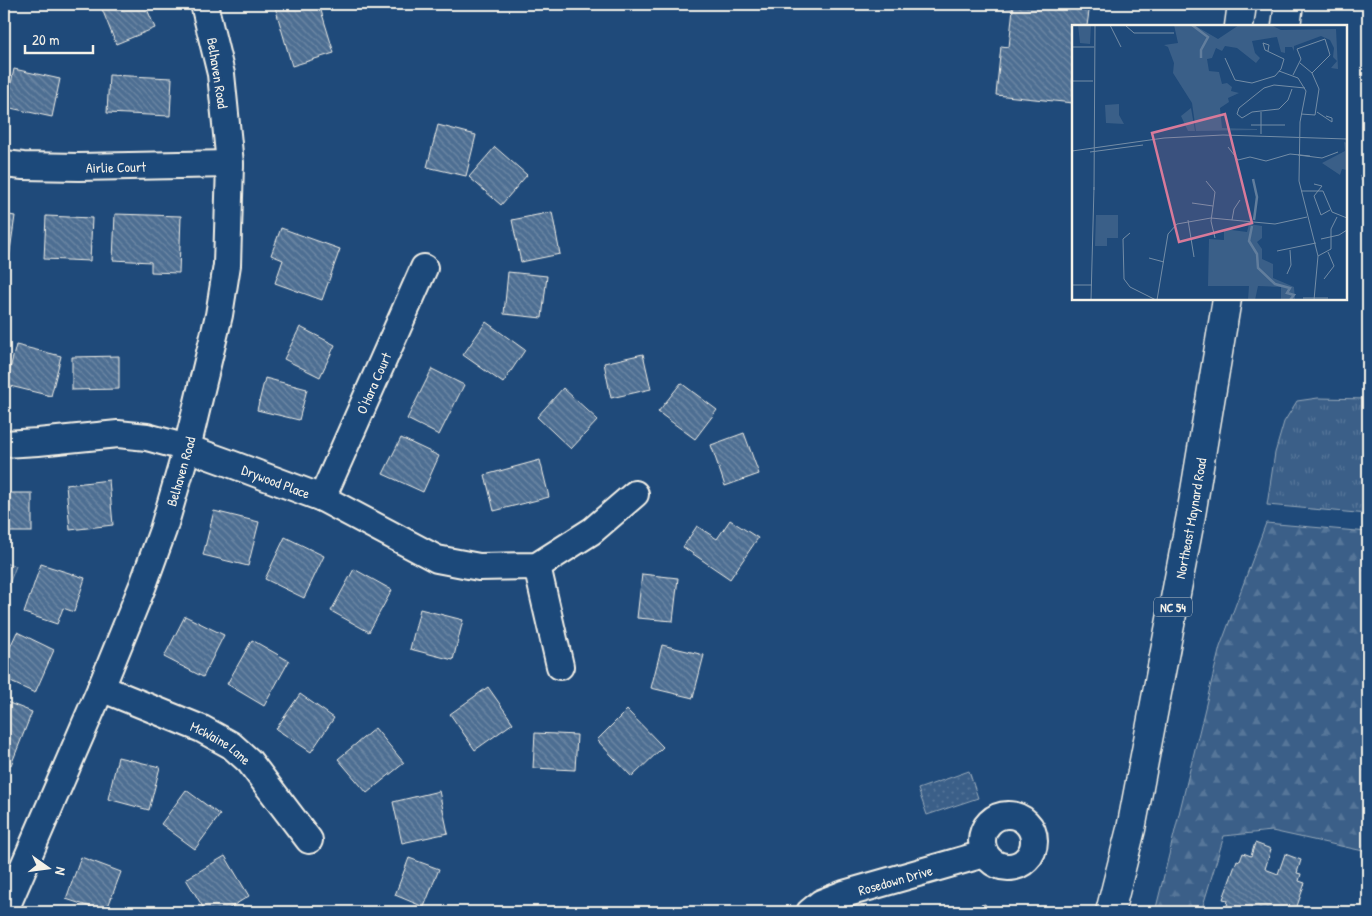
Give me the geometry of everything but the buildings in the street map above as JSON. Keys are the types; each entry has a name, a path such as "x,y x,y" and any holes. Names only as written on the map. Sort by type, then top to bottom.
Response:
{"main road":[{"path":"1239,25 1242,4"},
{"path":"1286,25 1289,4"},
{"name":"Northeast Maynard Road","path":"1110,912 1131,829 1191,515 1228,300"}],"street":[{"name":"Belhaven Road","path":"4,912 101,688 160,539 187,448 219,315 226,273 230,164 221,74 204,4"},
{"name":"Airlie Court","path":"4,164 79,166 230,164"},
{"name":"O'Hara Court","path":"322,498 424,268"},
{"name":"Drywood Place","path":"4,444 118,434 147,437 187,448 322,498 437,559 479,567 537,566"},
{"path":"560,666 537,566 592,531 635,494"},
{"name":"McWaine Lane","path":"101,688 202,729 231,745 249,761 309,840"},
{"name":"Rosedown Drive","path":"810,912 821,903 844,894 984,854"}],"green space":[{"path":"1318,398 1368,399 1368,514 1267,505 1275,453 1284,422 1297,401"},
{"path":"1266,523 1368,532 1368,852 1272,831 1224,836 1201,912 1155,912 1220,647"},
{"path":"4,563 16,566 4,597"},
{"path":"969,771 978,798 927,815 918,789"}]}
